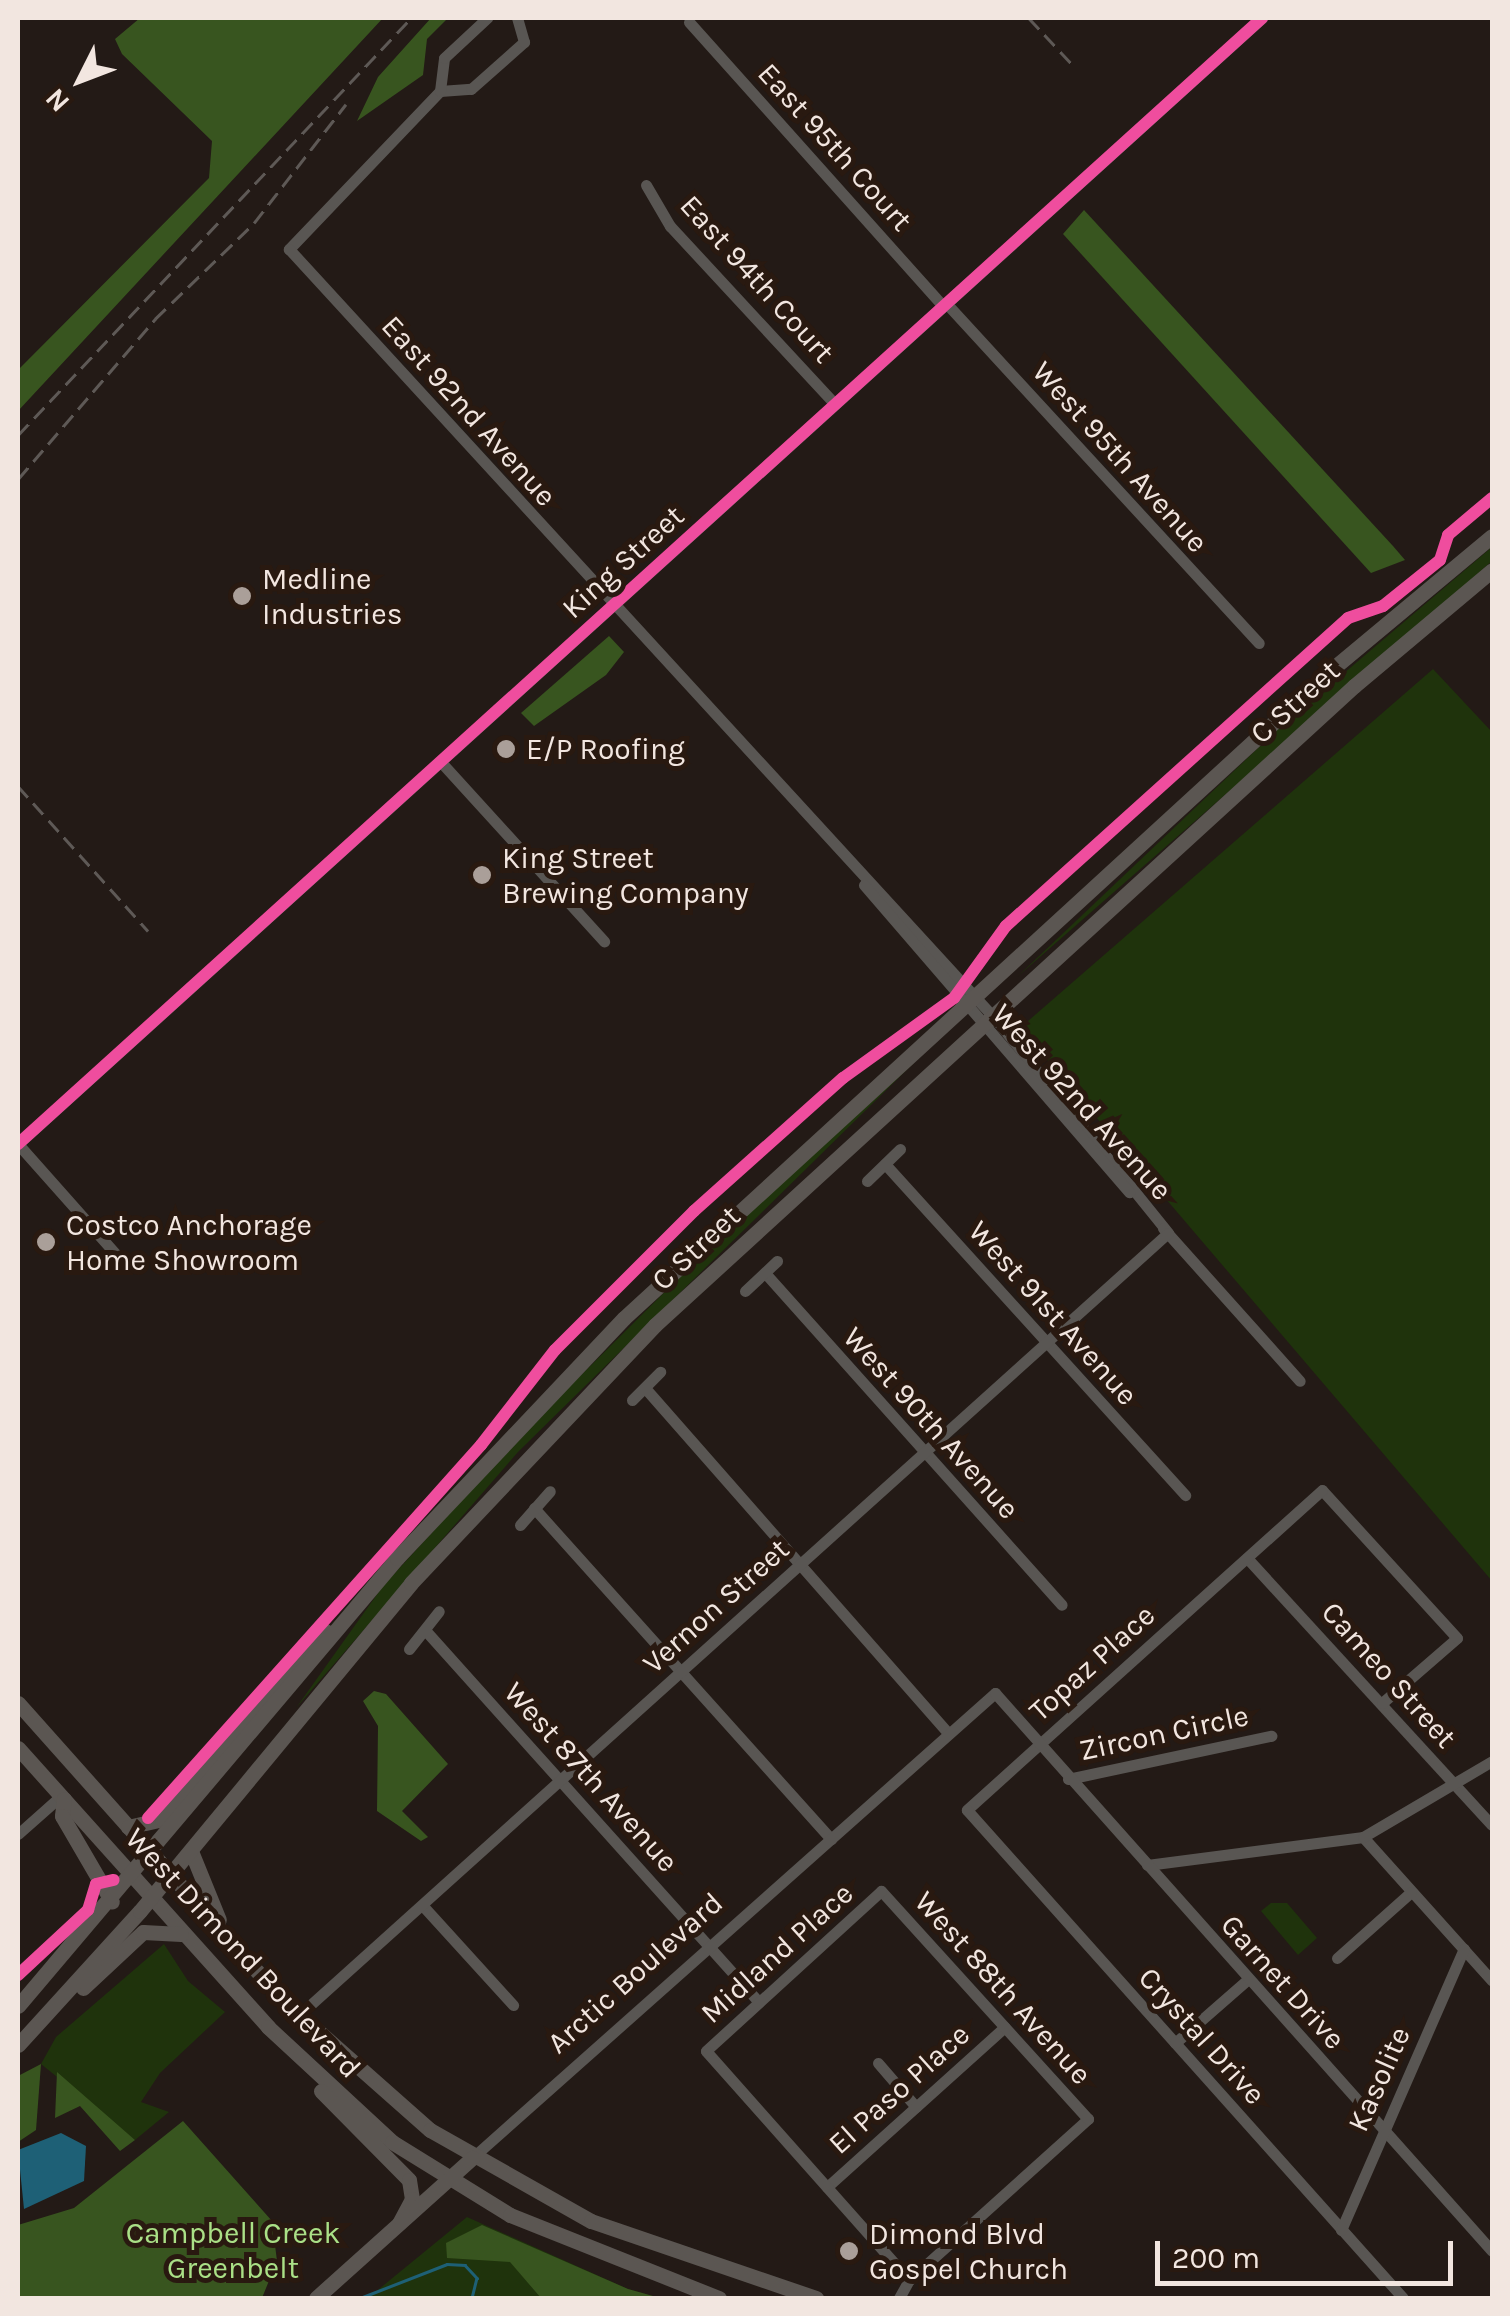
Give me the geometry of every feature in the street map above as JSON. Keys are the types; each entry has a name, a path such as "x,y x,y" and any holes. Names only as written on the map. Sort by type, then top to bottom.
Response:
{"main road":[{"name":"C Street","path":"18,2006 112,1902 365,1595 624,1318 1331,670 1492,536"},
{"name":"C Street","path":"18,2045 151,1898 356,1648 550,1432 733,1250 985,1020 1492,570"},
{"path":"128,1827 162,1818 305,1649 365,1595"},
{"name":"West Dimond Boulevard","path":"18,1703 298,2016 387,2097 472,2158 591,2221 816,2298"},
{"name":"West Dimond Boulevard","path":"18,1748 288,2048 357,2114 448,2179 579,2248 719,2298"},
{"path":"62,1798 62,1816 112,1902"},
{"path":"191,1851 223,1934"},
{"path":"18,2055 144,1932 185,1935"},
{"path":"288,2048 341,2114 402,2168 412,2199 399,2224"},
{"name":"Arctic Boulevard","path":"318,2296 472,2158"}],"street":[{"path":"487,18 444,58 440,90 470,89 524,42 517,18"},
{"name":"King Street","path":"18,1144 1262,18"},
{"name":"East 95th Court","path":"688,22 945,304"},
{"name":"East 92nd Avenue","path":"440,90 290,250 612,606"},
{"name":"East 94th Court","path":"646,184 670,226 835,404"},
{"name":"West 95th Avenue","path":"945,304 1259,643"},
{"name":"West 92nd Avenue","path":"612,606 849,862 1300,1381"},
{"path":"440,762 604,941"},
{"path":"18,1144 120,1259"},
{"path":"867,1181 900,1149"},
{"name":"West 91st Avenue","path":"886,1164 1184,1495"},
{"name":"Vernon Street","path":"298,2016 925,1456 1168,1233"},
{"path":"746,1291 777,1261"},
{"name":"West 90th Avenue","path":"766,1272 925,1456 1062,1605"},
{"path":"632,1400 660,1372"},
{"path":"644,1388 803,1561 948,1733"},
{"name":"Topaz Place","path":"969,1806 1322,1490 1458,1638 1382,1704"},
{"path":"520,1525 550,1491"},
{"path":"534,1508 831,1839"},
{"name":"Cameo Street","path":"1248,1558 1492,1826"},
{"path":"408,1649 439,1611"},
{"name":"West 87th Avenue","path":"425,1630 760,2002"},
{"name":"Garnet Drive","path":"994,1692 1492,2251"},
{"name":"Arctic Boulevard","path":"472,2158 707,1944 994,1692"},
{"name":"Zircon Circle","path":"1068,1778 1271,1736"},
{"path":"1147,1865 1363,1837 1492,1761"},
{"path":"18,1834 62,1798"},
{"name":"Crystal Drive","path":"969,1806 1403,2298"},
{"path":"1363,1837 1492,1980"},
{"name":"Midland Place","path":"826,2187 706,2051 881,1891"},
{"name":"West 88th Avenue","path":"881,1891 1088,2119 909,2280"},
{"path":"1337,1958 1411,1892"},
{"path":"423,1906 513,2005"},
{"name":"Kasolite","path":"1341,2230 1464,1949"},
{"path":"1176,2043 1247,1980"},
{"name":"El Paso Place","path":"826,2187 1005,2028"},
{"path":"878,2063 916,2107"},
{"path":"826,2187 909,2280 899,2298"}],"green space":[{"path":"140,18 383,18 18,411 18,370 209,178 212,141 122,54 115,39"},
{"path":"431,18 448,18 427,39 423,75 357,121 378,77"},
{"path":"1084,210 1405,560 1371,573 1063,234"},
{"path":"1492,547 1492,561 1017,977 1276,731"},
{"path":"609,636 624,652 606,675 534,726 521,713"},
{"path":"1433,669 1492,732 1492,1581 1020,1028"},
{"path":"930,1047 518,1452 296,1708 383,1586 534,1422 713,1244"},
{"path":"374,1691 386,1694 448,1764 402,1811 428,1837 421,1841 377,1811 378,1726 363,1701"},
{"path":"1271,1903 1287,1903 1317,1938 1298,1955 1261,1911"},
{"path":"164,1944 188,1981 225,2012 160,2073 141,2102 169,2112 135,2140 41,2064 56,2037"},
{"path":"41,2064 36,2130 18,2142 18,2076"},
{"path":"57,2072 135,2140 120,2151 80,2106 55,2118"},
{"name":"Campbell Creek Greenbelt","path":"183,2121 272,2221 277,2261 262,2298 18,2298 18,2225 74,2208"},
{"name":"Campbell Creek Greenbelt","path":"467,2217 628,2289 660,2298 368,2298"},
{"path":"482,2225 628,2289 660,2298 541,2298 510,2262 447,2258 446,2243"}],"water":[{"path":"61,2133 86,2146 84,2181 24,2209 18,2150"}],"waterway":[{"path":"360,2298 447,2264 465,2265 477,2278 472,2298"}],"railway":[{"path":"18,435 411,18"},
{"path":"1029,18 1071,63"},
{"path":"18,479 155,319 254,223 346,104"},
{"path":"18,786 148,931"}],"cycle path":[{"path":"18,1144 1262,18"},
{"path":"148,1818 481,1445 555,1350 694,1211 843,1078 954,998 1006,926 1348,618 1383,606 1440,560 1448,535 1492,498"},
{"path":"18,1975 88,1910 96,1884 114,1880"}],"place":[{"name":"Medline Industries","path":"242,596"},
{"name":"E/P Roofing","path":"506,749"},
{"name":"King Street Brewing Company","path":"482,875"},
{"name":"Costco Anchorage Home Showroom","path":"46,1242"},
{"name":"Dimond Blvd Gospel Church","path":"849,2251"}]}
